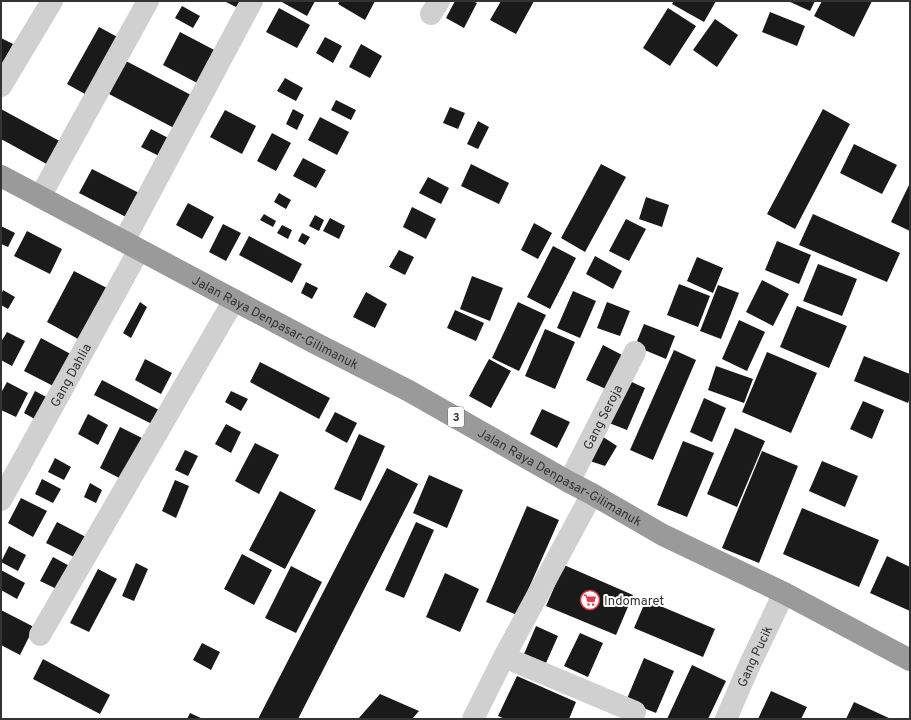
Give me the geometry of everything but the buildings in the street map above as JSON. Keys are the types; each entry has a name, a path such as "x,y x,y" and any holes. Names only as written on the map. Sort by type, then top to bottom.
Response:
{"highway":[{"name":"Jalan Raya Denpasar-Gilimanuk","path":"1,176 409,391 663,535 784,593 910,660"}],"street":[{"path":"1,86 52,1"},
{"path":"40,197 148,1"},
{"name":"Gang Dahlia","path":"1,500 131,245 252,1"},
{"path":"40,635 234,300"},
{"name":"Gang Seroja","path":"569,482 635,352"},
{"path":"473,719 504,657 592,494"},
{"name":"Gang Pucik","path":"726,719 784,593"},
{"path":"504,657 635,712"}],"place":[{"name":"Indomaret","path":"590,600"}]}
